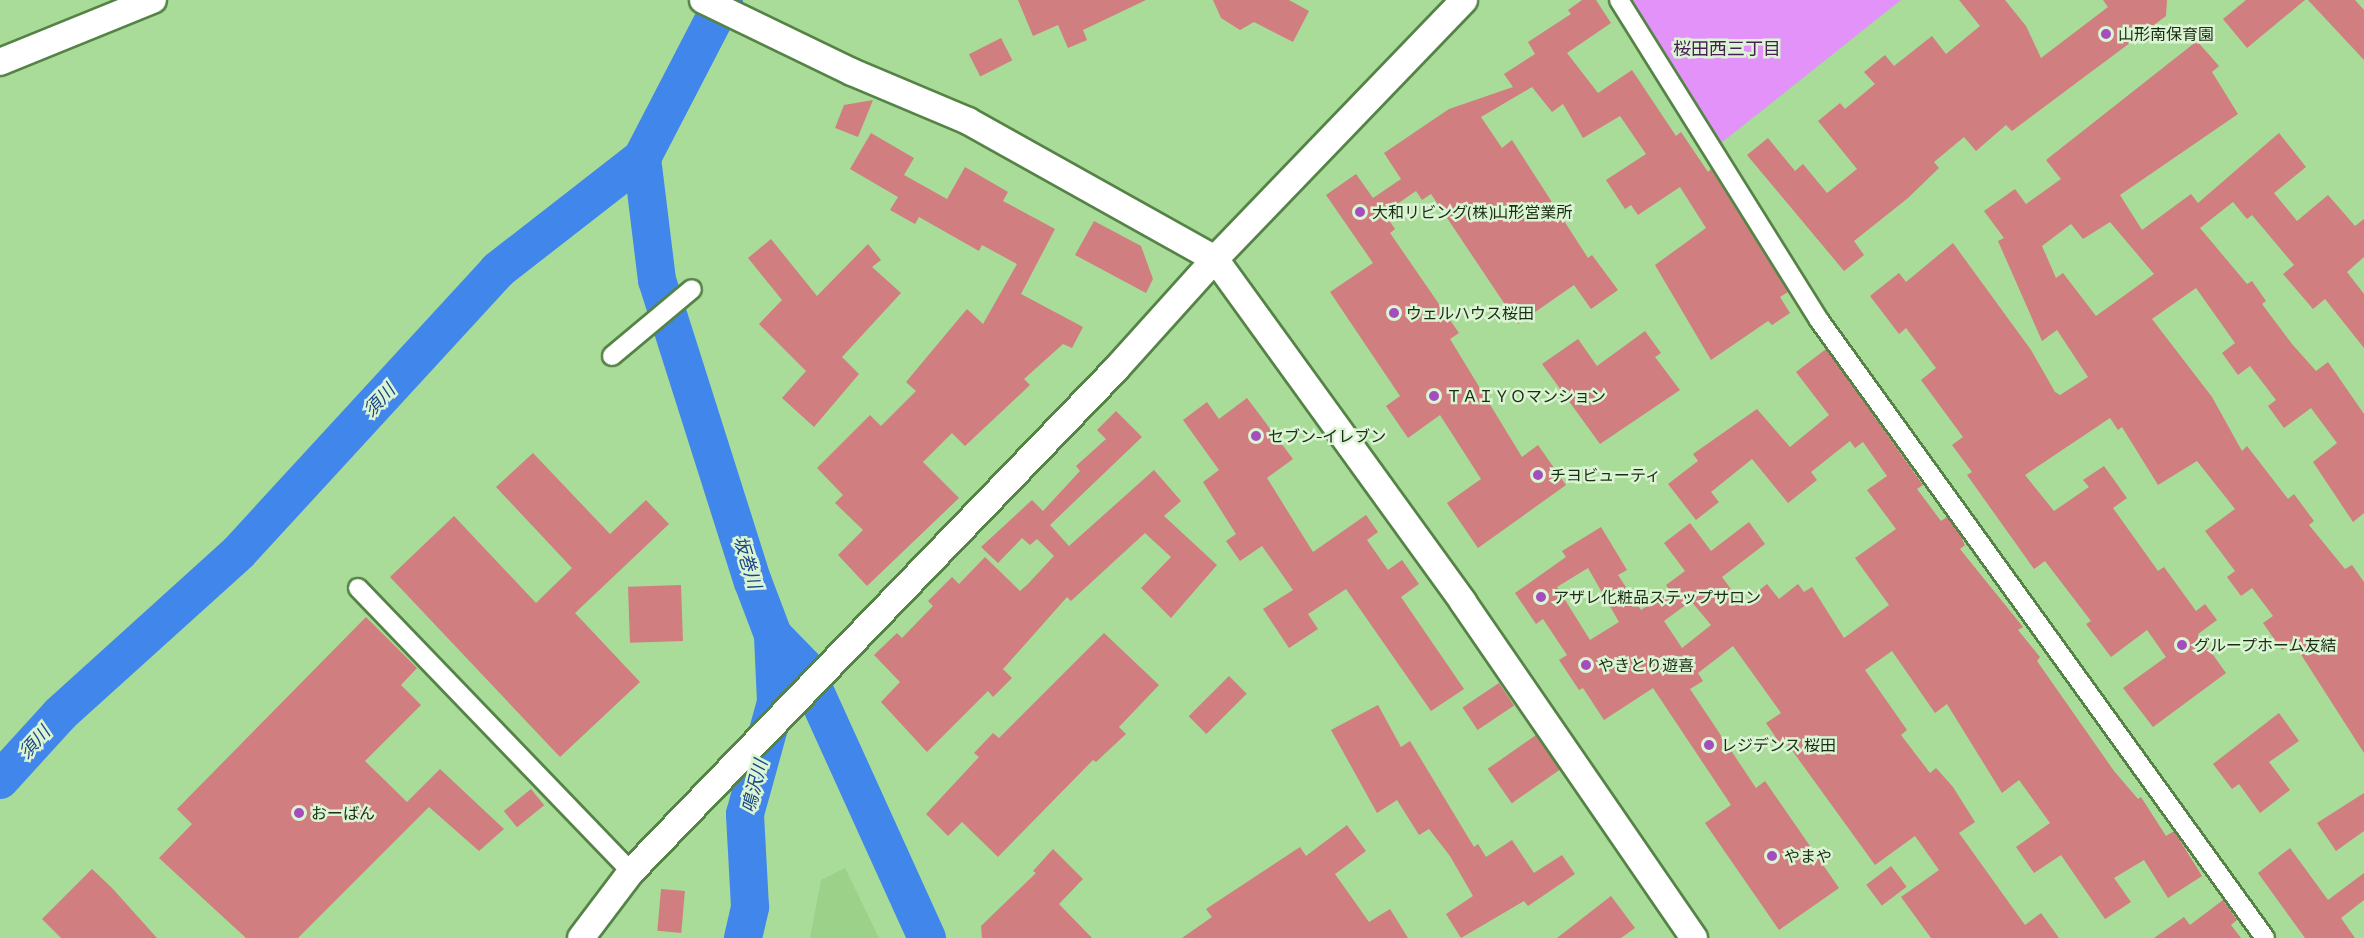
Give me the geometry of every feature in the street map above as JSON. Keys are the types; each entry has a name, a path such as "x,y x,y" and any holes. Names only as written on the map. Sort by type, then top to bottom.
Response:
{"street":[{"path":"0,62 153,0"},
{"path":"703,0 828,60 968,121 1215,259 1463,602 1694,938"},
{"path":"581,938 631,872 688,811 1116,369 1215,259 1464,0"},
{"path":"1619,0 1819,320 2265,938"},
{"path":"612,357 692,289"},
{"path":"358,588 631,872"}],"shaded area":[{"path":"1631,0 1901,0 1721,143"},
{"path":"845,868 879,938 810,938 821,880"}],"building":[{"path":"1018,0 1146,0 1083,30 1087,40 1068,48 1058,25 1033,36"},
{"path":"1213,0 1289,0 1309,11 1293,42 1254,22 1240,30 1221,18"},
{"path":"1582,0 1596,0 1611,23 1567,53 1598,93 1632,70 1676,136 1681,132 1708,172 1711,169 1788,292 1780,297 1790,313 1772,325 1768,321 1711,360 1655,265 1706,228 1680,187 1638,215 1631,205 1625,209 1606,180 1646,154 1620,116 1583,138 1563,104 1552,112 1532,87 1481,117 1502,148 1512,140 1588,258 1592,255 1618,290 1591,309 1574,285 1518,324 1431,194 1422,200 1416,191 1384,213 1395,229 1390,233 1459,333 1450,339 1522,457 1538,445 1566,485 1478,548 1447,503 1481,479 1440,415 1408,438 1386,406 1400,396 1330,292 1373,263 1326,195 1356,174 1373,198 1401,179 1384,153 1449,109 1513,87 1504,74 1535,54 1528,42 1571,14 1568,10"},
{"path":"1959,0 2005,0 2026,26 2041,58 2108,7 2103,0 2167,0 2166,16 2012,131 2006,125 1976,151 1964,137 1934,162 1939,168 1908,198 1854,241 1864,255 1844,271 1747,155 1768,138 1795,171 1803,164 1827,193 1857,169 1818,121 1840,103 1845,109 1875,84 1864,72 1885,55 1894,66 1932,36 1946,54 1980,26"},
{"path":"2246,0 2305,0 2247,48 2223,19"},
{"path":"2308,0 2355,0 2364,10 2364,60"},
{"path":"1001,38 1012,60 980,77 969,54"},
{"path":"2197,41 2219,66 2212,72 2238,114 2120,195 2142,230 2191,194 2198,203 2279,133 2306,167 2274,193 2297,221 2328,195 2355,226 2364,219 2364,257 2347,272 2364,294 2364,348 2325,299 2313,309 2283,274 2294,265 2252,215 2247,219 2233,202 2200,228 2247,284 2252,281 2266,301 2262,304 2292,344 2316,371 2328,362 2364,414 2364,513 2353,522 2313,462 2337,443 2311,408 2284,428 2268,406 2276,400 2250,366 2238,375 2222,353 2235,343 2196,288 2152,319 2212,397 2242,451 2247,446 2288,499 2294,494 2314,521 2309,525 2345,569 2352,565 2364,582 2364,753 2293,642 2282,650 2263,623 2273,616 2252,588 2241,596 2227,577 2235,571 2205,531 2235,509 2197,461 2158,485 2122,427 2118,430 2110,418 2025,475 2054,511 2089,487 2083,480 2104,466 2127,498 2113,508 2158,571 2164,567 2196,611 2205,604 2217,620 2198,634 2226,673 2153,727 2123,688 2166,657 2147,630 2111,657 2086,624 2091,621 2045,561 2034,569 1967,475 1972,472 1952,445 1963,437 1921,380 1936,368 1906,328 1899,334 1870,296 1899,273 1906,282 1953,243 2031,350 2055,392 2060,395 2088,377 2057,330 2042,341 1998,241 2004,238 1984,211 2015,189 2026,204 2061,179 2046,160","holes":["2110,222 2154,274 2096,316 2063,273 2056,278 2042,246 2071,224 2083,239"]},
{"path":"873,100 858,137 835,128 844,105"},
{"path":"871,133 914,158 904,175 947,199 965,167 1008,192 1003,201 1055,229 1021,294 1083,327 1072,348 1063,344 1024,379 1030,385 965,446 952,433 923,462 959,498 867,586 838,555 863,530 835,503 843,495 817,468 870,415 881,426 916,391 906,382 967,309 983,324 1017,264 982,245 979,251 919,217 915,224 890,210 898,197 850,169"},
{"path":"1094,221 1141,246 1153,279 1146,293 1075,255"},
{"path":"771,239 817,296 868,244 881,260 872,267 901,293 842,357 859,374 814,427 782,398 806,371 759,324 782,300 748,258"},
{"path":"1645,331 1661,353 1655,357 1680,390 1600,444 1542,364 1578,339 1597,366"},
{"path":"1826,349 1923,485 1917,489 1941,521 1947,517 1958,531 1965,545 1960,549 2023,627 2018,630 2040,657 2037,661 2114,771 2138,799 2141,797 2166,836 2174,831 2202,876 2168,898 2144,860 2114,878 2131,902 2105,919 2061,855 2034,873 2016,847 2050,823 2019,780 2002,793 1947,704 1935,713 1892,651 1865,670 1907,730 1901,735 1930,773 1936,768 1953,787 1975,822 1959,833 2025,925 2041,913 2059,938 1931,938 1901,897 1939,870 1915,836 1875,865 1786,742 1781,745 1766,723 1781,713 1733,646 1698,673 1703,681 1690,689 1756,788 1765,781 1839,888 1779,930 1705,823 1731,805 1653,688 1604,720 1583,688 1579,690 1559,660 1567,655 1543,619 1536,624 1515,593 1566,557 1562,551 1601,527 1627,570 1618,575 1641,610 1670,591 1666,585 1685,571 1664,543 1690,523 1711,551 1749,522 1765,544 1722,577 1742,604 1767,584 1779,599 1798,584 1804,592 1812,587 1844,638 1889,605 1855,558 1896,529 1867,490 1887,476 1863,442 1855,448 1850,441 1811,472 1817,480 1788,503 1752,459 1711,492 1719,502 1696,520 1668,484 1698,461 1693,454 1757,409 1790,447 1829,415 1796,372","holes":["1588,568 1619,622 1590,640 1557,587","1691,601 1711,625 1682,648 1664,621"]},
{"path":"1247,398 1293,459 1267,478 1313,552 1366,515 1378,532 1367,540 1388,570 1402,560 1419,584 1401,597 1464,689 1431,711 1346,589 1308,614 1318,629 1289,648 1263,609 1293,590 1262,546 1240,561 1226,541 1236,534 1203,482 1219,470 1183,420 1207,402 1219,419"},
{"path":"1116,411 1142,437 1050,525 1069,546 1154,470 1181,501 1164,516 1217,565 1171,618 1141,588 1171,557 1145,533 1071,601 1067,597 1003,669 1012,678 993,697 988,691 927,752 881,702 900,682 874,655 897,633 902,638 933,606 928,601 952,577 959,584 985,557 1020,591 1027,585 1054,556 1037,539 1030,545 1022,538 998,563 981,547 1032,500 1043,511 1080,471 1076,466 1106,439 1097,430"},
{"path":"533,453 610,534 646,500 669,524 575,613 640,682 560,757 390,577 454,516 536,603 572,568 496,487"},
{"path":"681,585 683,641 630,643 628,587"},
{"name":"おーばん","path":"366,617 417,668 401,685 421,705 365,761 407,802 440,769 504,829 479,851 429,807 298,938 246,938 159,858 192,824 177,809"},
{"path":"1104,633 1159,685 1119,727 1126,734 1096,762 1093,760 998,857 962,822 948,836 926,814 979,757 974,753 993,733 999,738"},
{"path":"1229,676 1247,694 1206,734 1189,716"},
{"path":"1499,683 1514,705 1478,730 1463,708"},
{"path":"1378,705 1401,747 1410,741 1474,847 1478,844 1486,857 1512,840 1534,873 1562,855 1575,874 1528,906 1524,901 1461,938 1446,914 1473,896 1450,856 1429,829 1419,835 1397,800 1377,813 1331,730"},
{"path":"2279,713 2299,741 2269,762 2290,790 2260,813 2239,784 2232,789 2213,764"},
{"path":"1536,735 1560,769 1512,803 1488,769"},
{"path":"531,789 544,805 517,827 504,811"},
{"path":"2364,793 2364,831 2336,851 2317,823"},
{"path":"1347,825 1366,851 1335,874 1369,922 1390,909 1408,938 1182,938 1212,917 1206,909 1300,847 1306,856"},
{"path":"2290,848 2328,900 2364,873 2364,900 2341,918 2355,938 2305,938 2258,873"},
{"path":"1053,849 1083,879 1059,904 1092,938 982,938 981,926 1036,873 1033,871"},
{"path":"1891,866 1907,887 1882,905 1866,885"},
{"path":"92,869 157,938 61,938 42,919"},
{"path":"661,889 685,891 681,933 657,931"},
{"path":"1611,896 1635,928 1621,938 1557,938"},
{"path":"2223,900 2237,920 2231,925 2241,938 2154,938 2184,917 2190,925"}],"waterway":[{"name":"須川","path":"0,780 60,714 239,552 498,270 642,158 724,0"},
{"name":"坂巻川","path":"642,158 657,280 753,582 773,635 804,667 927,938"},
{"name":"鳴沢川","path":"743,938 750,907 745,814 776,702 773,635"}],"place":[{"name":"山形南保育園","path":"2106,34"},
{"name":"大和リビング(株)山形営業所","path":"1360,212"},
{"name":"ウェルハウス桜田","path":"1394,313"},
{"name":"ＴＡＩＹＯマンション","path":"1434,396"},
{"name":"セブン-イレブン","path":"1256,436"},
{"name":"チヨビューティ","path":"1538,475"},
{"name":"アザレ化粧品ステップサロン","path":"1541,597"},
{"name":"グループホーム友結","path":"2182,645"},
{"name":"やきとり遊喜","path":"1586,665"},
{"name":"レジデンス 桜田","path":"1709,745"},
{"name":"おーばん","path":"299,813"},
{"name":"やまや","path":"1772,856"}],"district":[{"name":"桜田西三丁目","path":"1727,48"}]}
